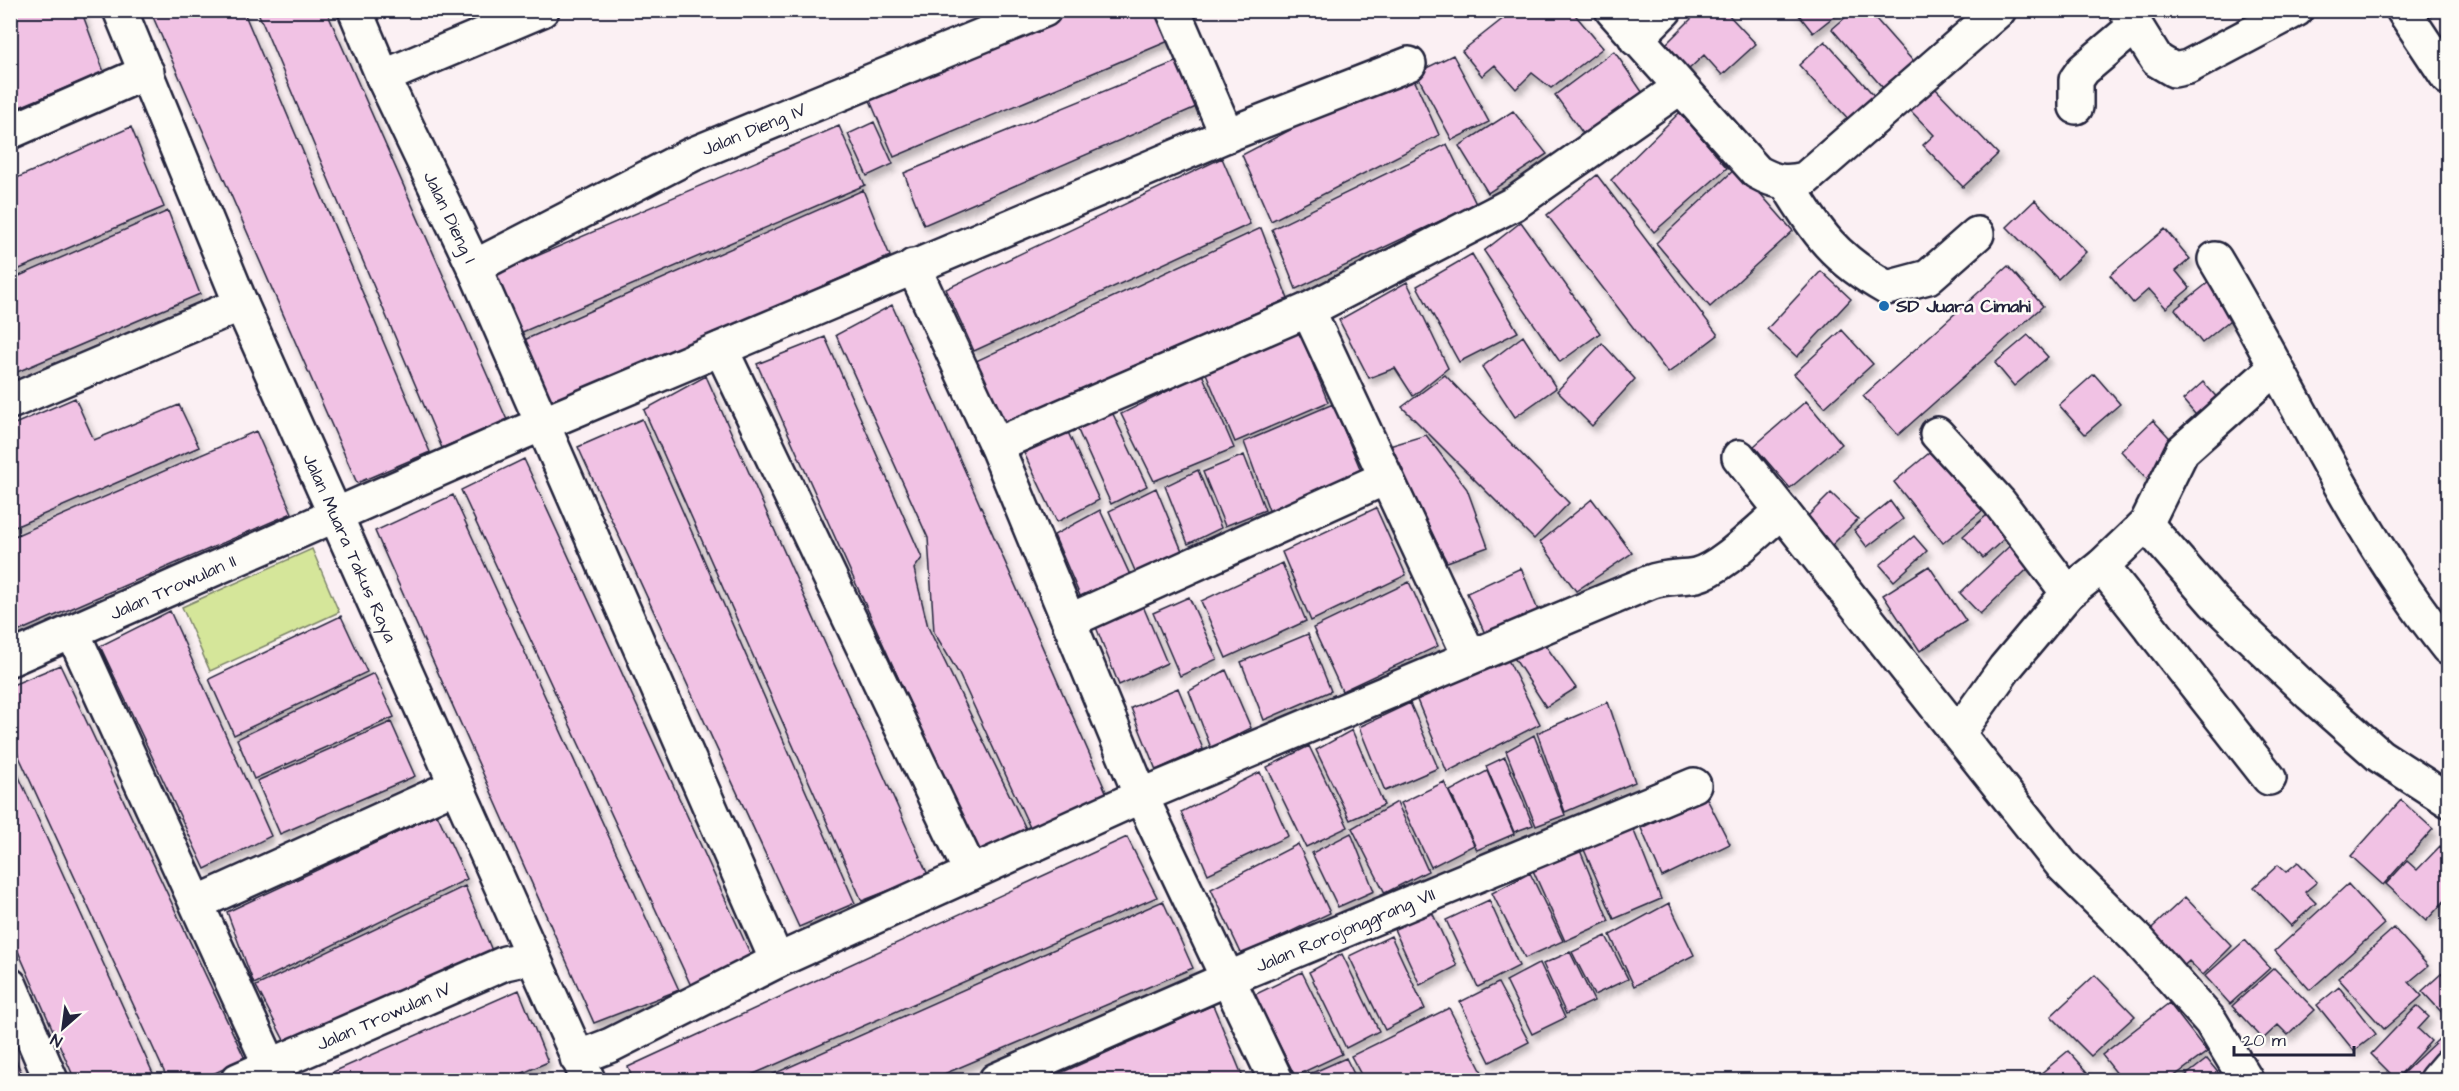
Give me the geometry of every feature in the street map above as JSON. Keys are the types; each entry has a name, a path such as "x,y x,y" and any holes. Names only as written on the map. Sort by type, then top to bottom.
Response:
{"street":[{"name":"Jalan Muara Takus Raya","path":"120,10 241,304 582,1069"},
{"name":"Jalan Dieng I","path":"355,10 383,78 474,267 777,961"},
{"path":"383,78 542,10"},
{"name":"Jalan Dieng IV","path":"474,267 691,155 1044,10"},
{"path":"1173,10 1227,135"},
{"path":"1612,10 1679,88 1757,172 1775,182 1786,184 1805,179 1999,10"},
{"path":"1636,39 1665,10"},
{"path":"2076,107 2076,80 2131,18 2157,60 2174,70 2188,67 2295,10"},
{"path":"2403,10 2448,78"},
{"name":"Jalan Trowulan II","path":"10,659 73,633 335,514 913,266 1227,135 1409,64"},
{"path":"10,132 147,72"},
{"path":"996,445 1308,310 1515,203 1679,88"},
{"path":"1786,184 1817,233 1857,272 1887,288 1928,277 1977,234"},
{"path":"2215,259 2337,482 2410,599 2448,648"},
{"path":"913,266 996,445 1141,796 1276,1080"},
{"path":"10,402 241,304"},
{"path":"1308,310 1470,657"},
{"path":"721,349 971,873"},
{"path":"1959,732 2005,668 2068,593 2102,566 2146,524 2182,451 2276,367"},
{"path":"1936,434 1999,502 2068,593"},
{"path":"1739,457 2062,865 2139,941 2211,1022 2246,1080"},
{"path":"1069,621 1385,478"},
{"path":"582,1069 611,1045 777,961 1141,796 1665,577 1695,575 1711,568 1782,511"},
{"path":"2146,524 2214,602 2310,694 2380,756 2448,800"},
{"path":"2102,566 2269,778"},
{"path":"73,633 270,1065"},
{"path":"197,903 455,786"},
{"name":"Jalan Rorojonggrang VII","path":"996,1080 1227,978 1694,786"},
{"name":"Jalan Trowulan IV","path":"238,1080 505,963 533,957"},
{"path":"10,985 51,1080"},
{"path":"2436,1080 2448,1066"}],"green space":[{"path":"312,549 339,612 210,671 182,607"}],"building":[{"path":"26,10 81,10 104,72 10,111 10,17"},
{"path":"150,10 243,10 430,452 357,483"},
{"path":"257,10 326,10 507,420 442,448"},
{"path":"1060,10 1158,10 1171,40 894,157 869,98"},
{"path":"1514,10 1571,10 1603,48 1551,88 1532,73 1516,89 1495,65 1482,76 1462,51"},
{"path":"1700,10 1724,10 1756,44 1722,75 1704,55 1688,70 1665,45"},
{"path":"1795,10 1836,10 1838,13 1813,33"},
{"path":"1854,10 1868,10 1920,69 1889,95 1832,29"},
{"path":"1825,41 1878,100 1852,123 1799,65"},
{"path":"1614,51 1647,99 1587,139 1555,95"},
{"path":"1453,55 1489,122 1452,140 1416,73"},
{"path":"1185,58 1203,104 924,225 904,173"},
{"path":"1409,68 1439,135 1271,221 1242,155"},
{"path":"1934,87 1998,154 1963,187 1923,145 1934,135 1910,110"},
{"path":"1513,111 1547,154 1488,193 1459,146"},
{"path":"1680,112 1727,168 1654,232 1611,180"},
{"path":"874,122 893,164 867,176 848,134"},
{"path":"839,126 865,185 520,333 495,274"},
{"path":"131,127 164,207 10,273 10,181"},
{"path":"1447,144 1476,204 1296,289 1272,229"},
{"path":"1222,158 1250,224 974,351 946,289"},
{"path":"1737,167 1793,231 1710,307 1656,243"},
{"path":"1597,175 1718,335 1668,373 1547,215"},
{"path":"863,190 890,256 551,408 522,341"},
{"path":"2035,200 2086,252 2058,279 2007,227"},
{"path":"168,211 200,294 10,375 10,280"},
{"path":"1521,222 1600,333 1560,362 1484,251"},
{"path":"1261,228 1288,299 1003,423 976,361"},
{"path":"2165,229 2190,259 2176,271 2190,288 2166,308 2149,289 2133,303 2110,275"},
{"path":"1472,254 1518,332 1459,362 1417,286"},
{"path":"2008,266 2043,306 1898,435 1863,396"},
{"path":"1821,271 1851,299 1797,357 1767,329"},
{"path":"1407,282 1448,368 1413,396 1395,368 1369,378 1339,320"},
{"path":"2209,282 2235,316 2202,343 2175,309"},
{"path":"892,305 1107,794 1033,834 959,674 934,632 928,538 836,335"},
{"path":"1842,330 1873,364 1825,407 1794,374"},
{"path":"1300,332 1328,402 1235,442 1205,371"},
{"path":"2028,335 2048,357 2014,386 1995,363"},
{"path":"1523,336 1556,388 1515,417 1482,367"},
{"path":"825,337 922,558 914,569 928,627 1027,831 978,855 757,364"},
{"path":"1602,343 1635,379 1592,426 1557,391"},
{"path":"1202,374 1234,448 1154,481 1121,414"},
{"path":"2094,374 2120,404 2085,434 2059,405"},
{"path":"1445,375 1569,503 1534,539 1402,407"},
{"path":"706,376 928,875 862,901 644,410"},
{"path":"2203,382 2222,403 2201,421 2183,400"},
{"path":"75,398 94,440 179,405 199,447 10,529 10,426"},
{"path":"1806,401 1842,444 1790,488 1754,446"},
{"path":"1333,404 1362,473 1270,513 1244,442"},
{"path":"1112,412 1147,486 1111,504 1077,428"},
{"path":"642,419 855,903 799,927 578,447"},
{"path":"2153,420 2180,449 2148,480 2121,451"},
{"path":"1067,430 1099,500 1057,522 1024,453"},
{"path":"256,431 292,513 10,635 10,538"},
{"path":"1426,435 1467,489 1488,547 1447,562 1386,447"},
{"path":"1934,449 1983,510 1943,543 1894,482"},
{"path":"1244,455 1265,510 1225,526 1203,472"},
{"path":"524,459 755,964 693,990 461,490"},
{"path":"1198,470 1221,528 1188,544 1165,486"},
{"path":"1156,488 1182,551 1136,573 1109,511"},
{"path":"1831,493 1858,519 1824,553 1797,527"},
{"path":"453,495 679,990 594,1023 375,531"},
{"path":"1592,499 1632,553 1576,591 1540,542"},
{"path":"1890,501 1903,519 1867,547 1854,530"},
{"path":"1376,508 1406,575 1311,621 1282,552"},
{"path":"1995,508 2015,529 1983,558 1963,536"},
{"path":"1100,510 1130,575 1081,598 1054,535"},
{"path":"1914,536 1927,551 1894,581 1880,565"},
{"path":"2018,538 2038,559 1980,614 1960,593"},
{"path":"1282,563 1306,621 1226,658 1201,601"},
{"path":"1929,566 1966,621 1920,651 1883,595"},
{"path":"1521,568 1539,613 1486,636 1467,593"},
{"path":"1409,582 1438,646 1342,691 1313,628"},
{"path":"1189,597 1217,659 1180,676 1153,613"},
{"path":"1143,606 1167,663 1119,685 1096,627"},
{"path":"170,611 271,836 205,869 100,646"},
{"path":"341,616 367,672 234,735 209,679"},
{"path":"1308,634 1331,691 1264,720 1241,662"},
{"path":"1538,635 1576,688 1546,707 1509,650"},
{"path":"1504,652 1540,724 1447,772 1417,700"},
{"path":"60,665 245,1059 200,1080 168,1080 10,737 10,686"},
{"path":"1226,670 1251,728 1211,748 1189,691"},
{"path":"374,673 394,717 254,779 237,739"},
{"path":"1178,688 1203,749 1156,770 1131,708"},
{"path":"1608,702 1635,782 1565,812 1537,733"},
{"path":"1410,703 1438,768 1385,791 1359,727"},
{"path":"391,722 415,776 280,834 257,781"},
{"path":"1352,730 1384,805 1350,820 1316,750"},
{"path":"1534,735 1565,815 1536,826 1506,751"},
{"path":"1309,746 1348,827 1306,847 1267,767"},
{"path":"10,757 156,1080 75,1080 10,933"},
{"path":"1505,757 1533,825 1514,832 1486,766"},
{"path":"1487,771 1514,834 1477,850 1450,791"},
{"path":"1260,772 1288,836 1208,874 1181,812"},
{"path":"1444,782 1474,845 1431,867 1401,803"},
{"path":"1706,797 1730,844 1662,877 1641,828"},
{"path":"2401,800 2433,829 2383,885 2351,856"},
{"path":"1397,802 1428,871 1385,893 1352,828"},
{"path":"437,814 467,879 254,984 227,912"},
{"path":"1632,826 1661,899 1614,919 1582,845"},
{"path":"1351,833 1374,891 1338,907 1312,853"},
{"path":"1127,837 1157,897 740,1080 633,1080 628,1067"},
{"path":"1577,843 1609,921 1565,941 1531,866"},
{"path":"1298,844 1330,913 1242,955 1211,889"},
{"path":"2440,846 2448,854 2448,897 2426,921 2386,884 2407,861 2417,870"},
{"path":"2298,862 2317,882 2305,892 2316,903 2291,926 2254,887 2278,865 2286,872"},
{"path":"1530,873 1563,941 1525,958 1492,893"},
{"path":"2348,884 2384,924 2310,990 2275,951"},
{"path":"465,886 493,953 287,1046 256,986"},
{"path":"2185,897 2232,946 2203,975 2189,961 2174,975 2140,939"},
{"path":"1489,900 1519,966 1478,987 1446,920"},
{"path":"1163,901 1193,968 930,1080 760,1080"},
{"path":"1669,903 1694,955 1634,986 1610,935"},
{"path":"1431,910 1457,966 1420,985 1394,929"},
{"path":"2394,928 2428,966 2409,982 2422,996 2384,1029 2338,978"},
{"path":"1391,936 1425,1009 1385,1030 1349,956"},
{"path":"1606,936 1628,979 1594,995 1572,952"},
{"path":"2245,940 2270,968 2230,1004 2205,976"},
{"path":"1570,952 1594,1001 1566,1014 1543,964"},
{"path":"1342,954 1379,1031 1346,1048 1309,972"},
{"path":"1540,963 1565,1018 1532,1034 1506,981"},
{"path":"2274,968 2315,1010 2288,1035 2278,1025 2263,1039 2232,1006"},
{"path":"1302,972 1342,1054 1295,1076 1254,995"},
{"path":"2442,973 2448,979 2448,1019 2422,991"},
{"path":"2095,975 2135,1016 2091,1056 2051,1016"},
{"path":"1498,983 1529,1042 1490,1062 1460,1002"},
{"path":"2339,987 2376,1034 2354,1051 2317,1005"},
{"path":"519,990 548,1062 507,1080 315,1080"},
{"path":"2169,1003 2207,1052 2169,1080 2122,1080 2102,1055"},
{"path":"1213,1005 1244,1080 1045,1080"},
{"path":"2417,1006 2429,1017 2418,1029 2431,1041 2396,1079 2371,1054"},
{"path":"1449,1008 1485,1078 1479,1080 1364,1080 1351,1056"},
{"path":"2443,1035 2448,1041 2448,1059 2426,1080 2396,1080"},
{"path":"10,1048 25,1080 10,1080"},
{"path":"2068,1051 2094,1080 2033,1080"},
{"path":"1346,1058 1357,1080 1296,1080"},
{"path":"2207,1059 2224,1080 2180,1080"}],"place":[{"name":"SD Juara Cimahi","path":"1884,306"}]}
